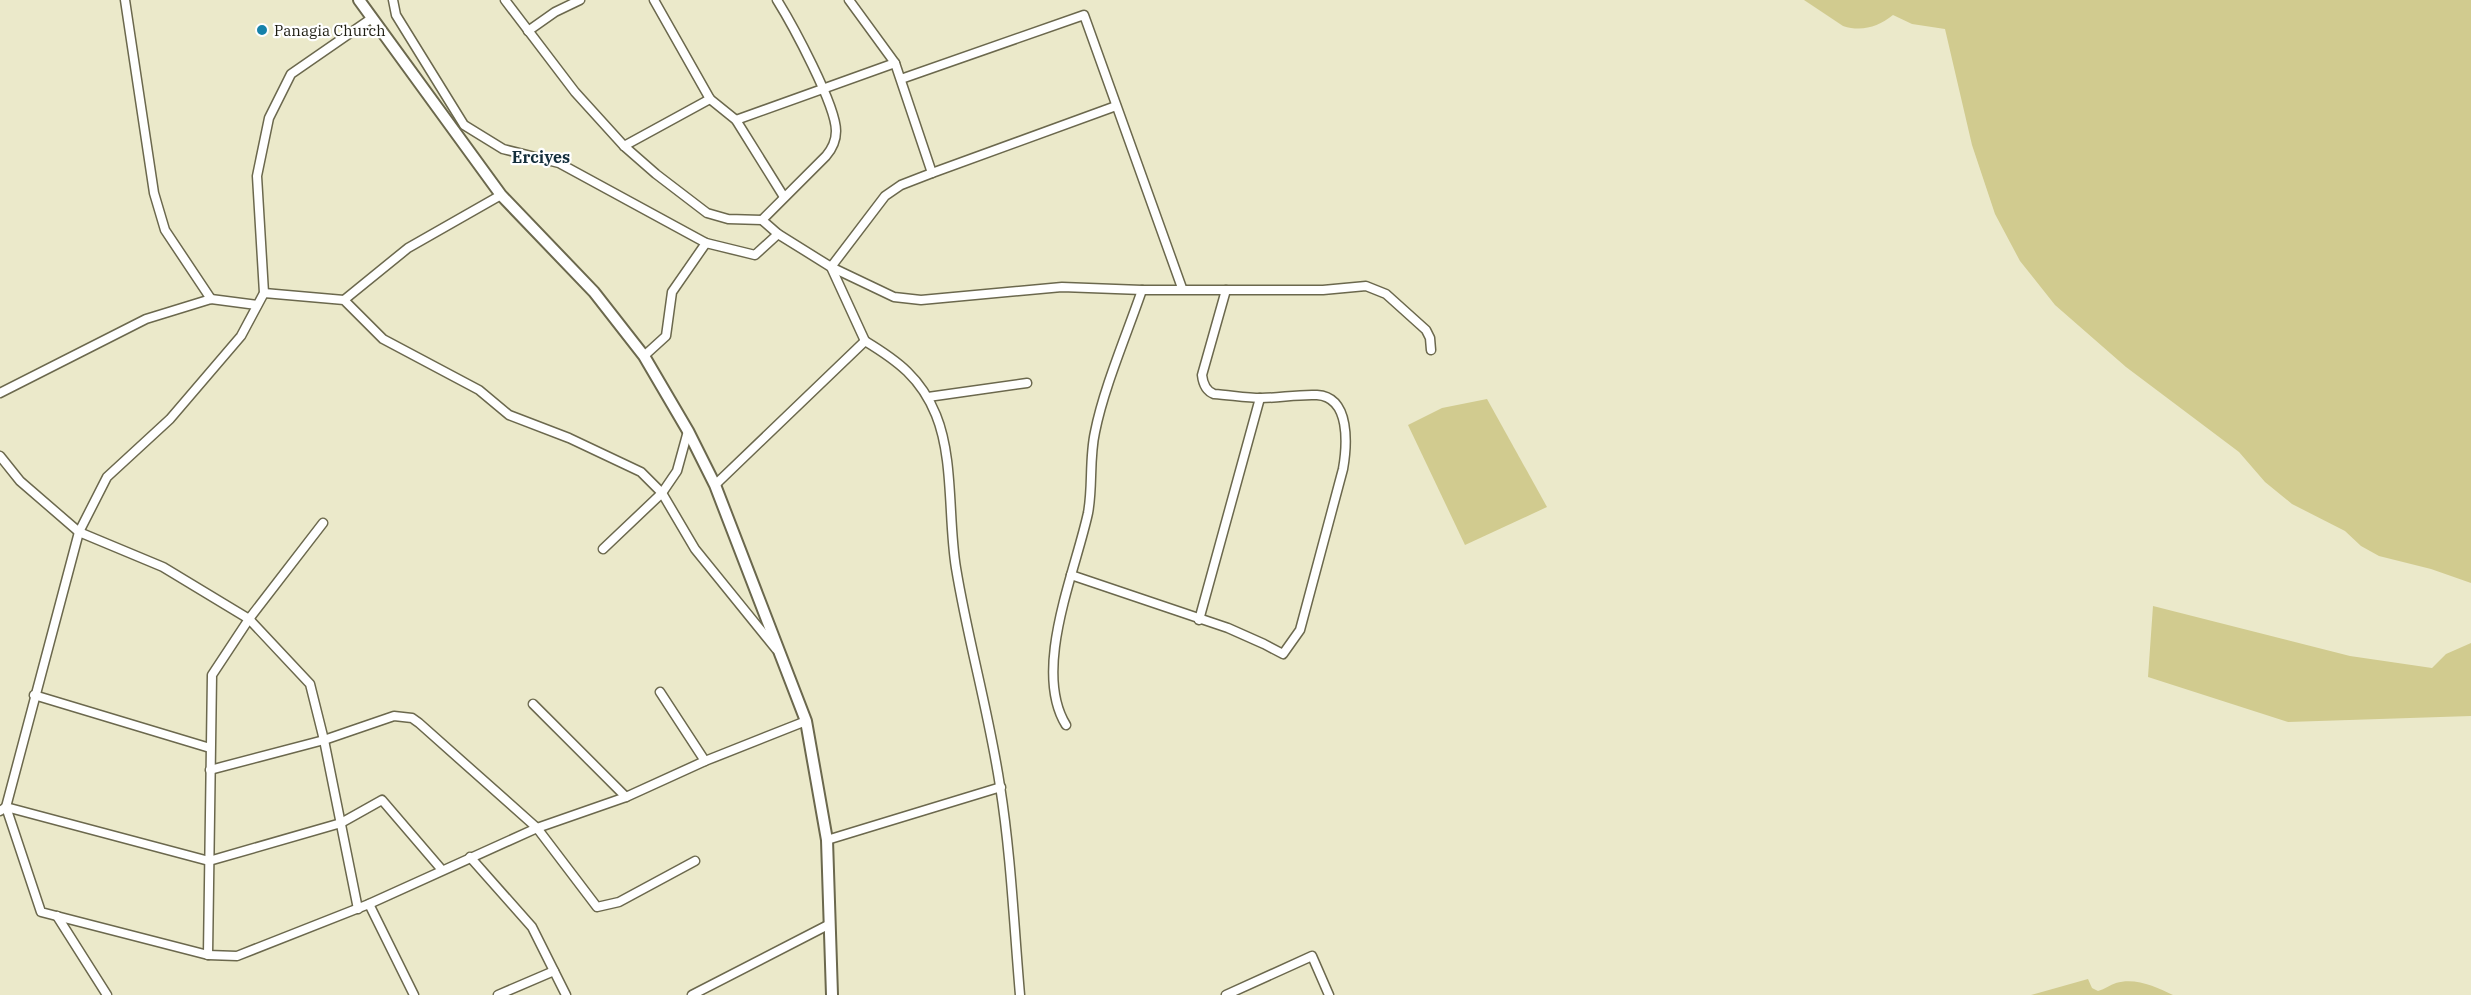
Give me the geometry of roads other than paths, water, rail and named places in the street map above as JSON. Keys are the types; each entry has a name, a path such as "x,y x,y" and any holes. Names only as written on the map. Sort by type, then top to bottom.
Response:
{"street":[{"path":"126,0 154,193 165,230 211,299"},
{"path":"359,0 501,195 594,292 644,356 688,431 715,485 806,721 827,840 832,995"},
{"path":"393,0 396,15 464,125 503,149 559,163 705,243 755,255 778,234"},
{"path":"505,0 575,92 624,146 706,213 728,219 762,220 778,234 831,267 894,297 921,300 1062,287 1142,290 1372,287 1394,299 1426,330 1431,350"},
{"path":"528,31 555,12 580,0"},
{"path":"654,0 710,99 736,120 784,197"},
{"path":"762,220 826,156 833,146 836,134 835,123 823,88 777,0"},
{"path":"849,0 895,63 932,174"},
{"path":"901,79 1084,15 1182,288"},
{"path":"372,18 291,74 269,118 257,176 264,293 241,336 170,418 107,477 79,532 3,809 41,912 208,956 237,956 358,909 537,828 626,797 705,761 806,721"},
{"path":"736,120 895,63"},
{"path":"624,146 710,99"},
{"path":"831,267 885,196 901,185 1116,106"},
{"path":"452,129 464,125"},
{"path":"344,300 408,248 501,195"},
{"path":"644,356 666,336 672,292 705,243"},
{"path":"831,267 865,342 896,360 917,381 937,416 943,437 956,566 1000,787 1020,995"},
{"path":"1066,725 1058,712 1054,695 1054,653 1071,575 1088,514 1092,448 1096,425 1142,290"},
{"path":"1071,575 1243,634 1283,654 1300,630 1343,469 1346,446 1345,426 1337,406 1324,396 1260,398 1214,394 1203,384 1202,375 1226,290"},
{"path":"264,293 344,300 382,339 479,390 509,415 569,438 641,472 662,493 695,549 780,654"},
{"path":"0,393 146,319 211,299 257,305"},
{"path":"715,485 865,342"},
{"path":"928,397 1027,383"},
{"path":"1199,620 1260,398"},
{"path":"603,549 662,493 677,471 688,431"},
{"path":"0,456 20,481 79,532 163,567 249,619 310,684 324,740 358,909"},
{"path":"208,956 212,675 249,619 323,523"},
{"path":"660,692 705,761"},
{"path":"34,695 210,748"},
{"path":"533,704 626,797"},
{"path":"210,770 324,740 394,716 412,718 537,828 597,908 618,902 695,861"},
{"path":"827,840 1000,787"},
{"path":"3,809 209,861 341,823 382,800 442,870"},
{"path":"470,857 532,927 566,995"},
{"path":"369,904 414,995"},
{"path":"57,916 107,995"},
{"path":"693,995 828,925"},
{"path":"1227,995 1312,956 1329,995"},
{"path":"498,995 554,971"}],"place":[{"name":"Panagia Church","path":"262,30"}],"district":[{"name":"Erciyes","path":"541,157"}]}
